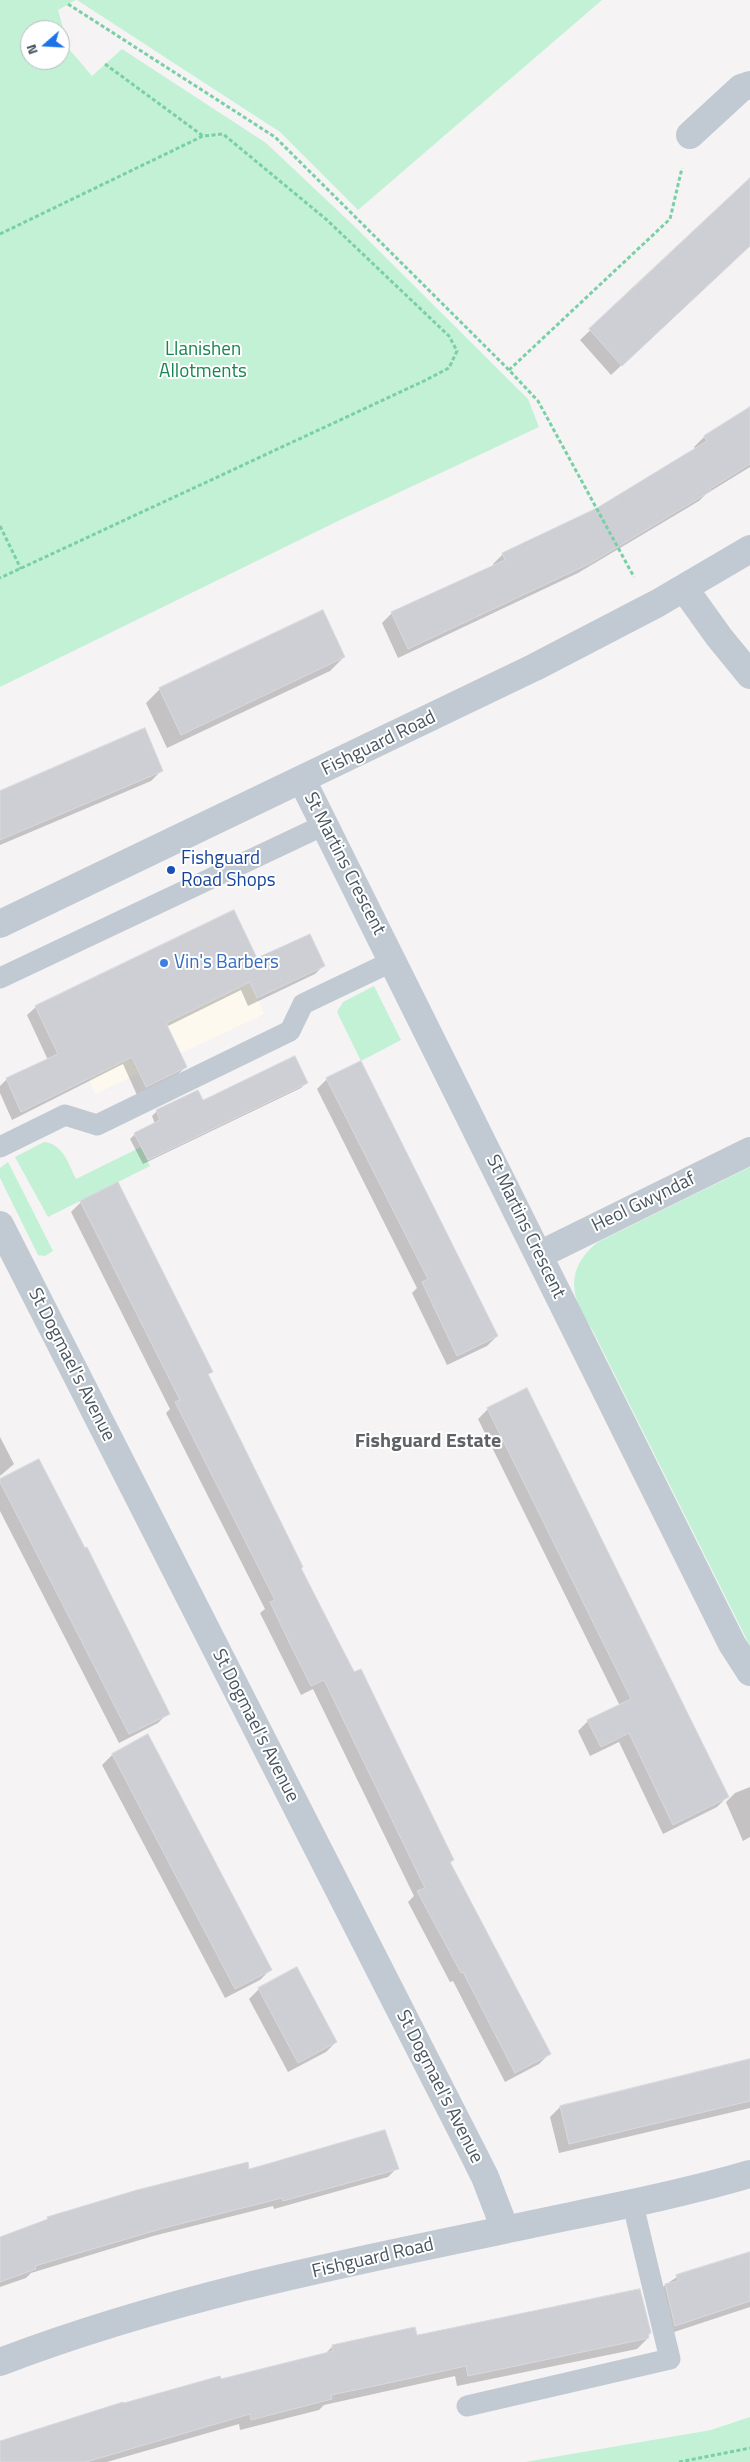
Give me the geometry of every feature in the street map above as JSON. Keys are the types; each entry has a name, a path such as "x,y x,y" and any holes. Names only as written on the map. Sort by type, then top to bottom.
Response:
{"street":[{"path":"690,135 740,88 750,85"},
{"name":"Fishguard Road","path":"0,924 606,632 750,549"},
{"path":"684,588 719,637 750,675"},
{"name":"St Martins Crescent","path":"302,780 732,1644 750,1672"},
{"name":"Heol Gwyndaf","path":"539,1255 750,1151"},
{"name":"St Dogmael's Avenue","path":"0,1225 478,2162 505,2229"},
{"name":"Fishguard Road","path":"0,2362 72,2336 226,2292 505,2229 633,2204 750,2174"}],"lane":[{"path":"0,978 324,825"},
{"path":"0,1147 65,1115 97,1125 290,1031 302,1004 393,961"},
{"path":"467,2406 670,2359 633,2204"}],"path":[{"path":"68,4 275,138 509,370 538,401 546,414 637,582"},
{"path":"105,64 203,136"},
{"path":"0,234 203,136 223,134 327,220 449,336 457,351 450,368 424,382 0,578"},
{"path":"509,370 670,219 690,135"},
{"path":"0,526 21,569"},
{"path":"679,2462 750,2448"}],"shaded area":[{"path":"234,910 247,938 243,967 264,1014 95,1094 66,1025 48,1034 35,1006"}],"green space":[{"name":"Llanishen Allotments","path":"0,0 76,0 58,10 61,20 20,20 20,70 70,70 70,50 92,76 122,49 266,143 352,224 528,399 539,427 340,520 0,687"},
{"path":"77,0 602,0 358,210 280,132"},
{"path":"374,986 401,1040 361,1061 337,1012 343,1002"},
{"path":"44,1142 56,1146 60,1150 76,1179 141,1147 150,1166 48,1217 15,1157"},
{"path":"8,1162 53,1251 45,1256 38,1255 0,1178 0,1168"},
{"path":"750,1167 750,1646 593,1331 579,1307 574,1284 575,1273 580,1263 587,1252 598,1242"},
{"path":"750,2417 750,2462 525,2462 711,2430"}],"building":[{"path":"750,178 750,246 622,366 589,329"},
{"path":"750,407 750,464 710,489 711,491 589,564 408,649 391,612 505,560 502,553 597,508 707,441 704,436"},
{"path":"323,610 345,657 181,735 159,688"},
{"path":"145,728 163,771 0,840 0,791"},
{"path":"234,910 257,958 310,934 325,966 257,998 250,982 166,1023 187,1067 146,1087 132,1057 21,1112 6,1078 58,1054 35,1006"},
{"path":"295,1056 308,1083 148,1160 134,1133 160,1120 156,1110 198,1090 203,1100"},
{"path":"361,1061 498,1336 457,1356 422,1282 428,1279 326,1078"},
{"path":"118,1182 213,1372 208,1374 303,1567 301,1568 354,1672 361,1669 454,1860 450,1862 551,2054 515,2073 463,1972 461,1973 417,1891 425,1888 324,1680 311,1686 290,1644 270,1602 275,1600 175,1402 180,1400 80,1201"},
{"path":"527,1388 729,1797 673,1825 629,1733 601,1747 587,1720 631,1699 487,1408"},
{"path":"39,1459 85,1548 87,1547 170,1714 129,1734 0,1482 0,1479"},
{"path":"148,1734 272,1970 235,1989 112,1754"},
{"path":"297,1967 337,2042 298,2063 258,1988"},
{"path":"750,2059 750,2101 569,2144 560,2106"},
{"path":"385,2130 399,2169 283,2201 282,2198 164,2228 35,2266 36,2269 0,2282 0,2237 48,2219 47,2217 137,2190 248,2162 249,2169"},
{"path":"750,2252 750,2301 675,2326 665,2284 678,2281 676,2275"},
{"path":"640,2289 651,2333 648,2334 649,2338 468,2376 466,2366 331,2395 332,2399 251,2420 250,2414 86,2462 0,2462 0,2441 123,2402 220,2376 221,2379 333,2351 332,2345 415,2327 417,2335"}],"place":[{"name":"Fishguard Road Shops","path":"171,870"},
{"name":"Vin's Barbers","path":"164,963"}],"district":[{"name":"Fishguard Estate","path":"428,1442"}]}
